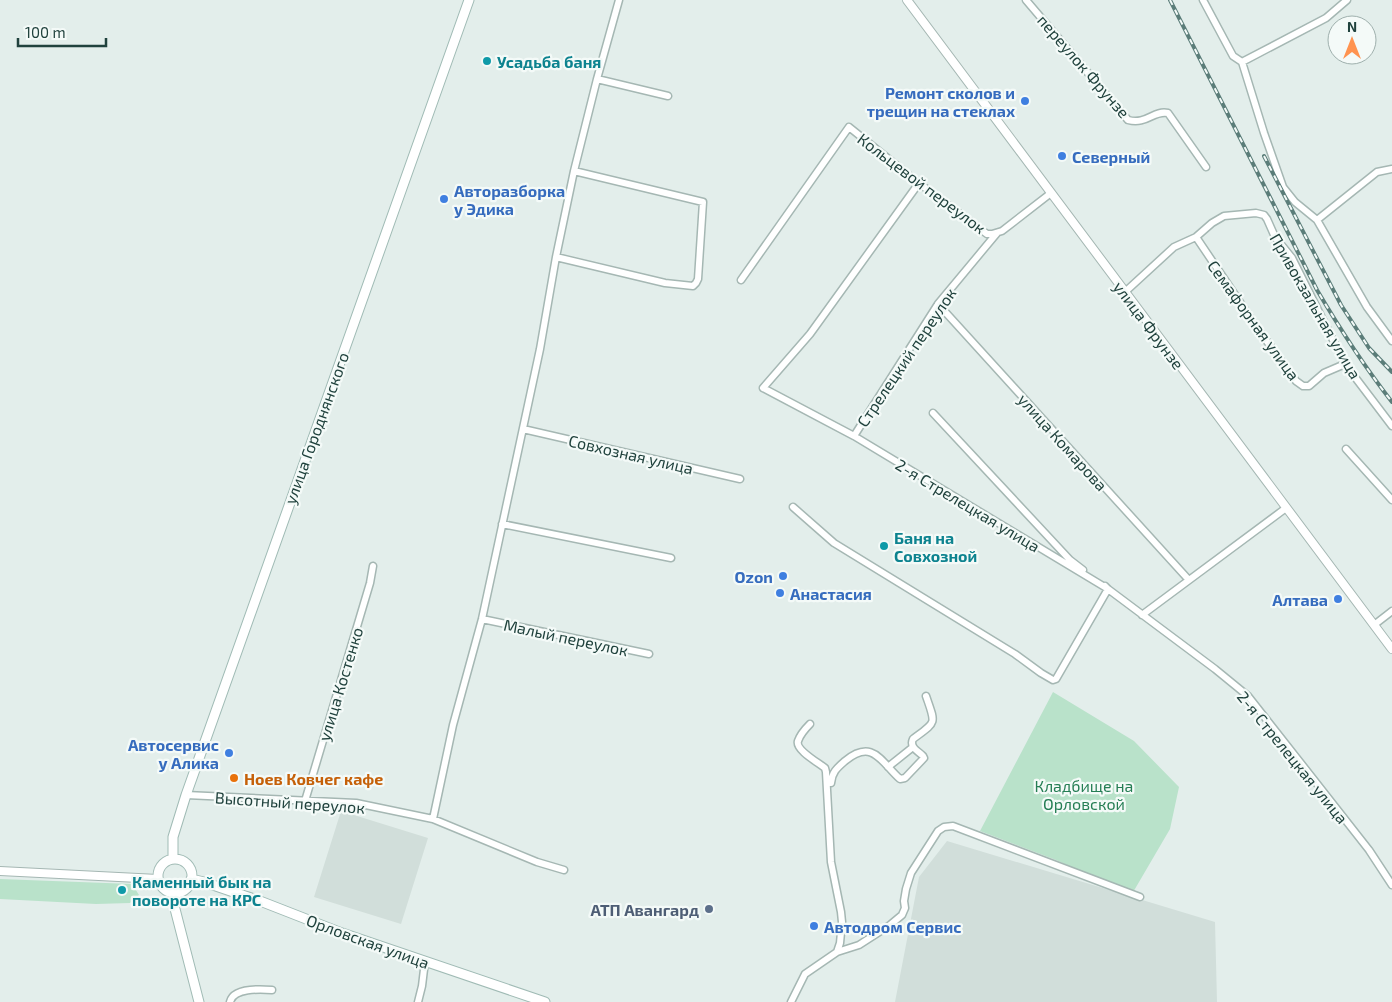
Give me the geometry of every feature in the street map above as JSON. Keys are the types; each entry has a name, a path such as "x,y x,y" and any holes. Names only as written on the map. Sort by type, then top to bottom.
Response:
{"main road":[{"name":"улица Городнянского","path":"173,859 173,837 186,795 469,0"},
{"path":"173,859 180,860 189,866 191,879 188,886 183,890 173,892 167,891 162,887 158,879 158,871 164,862 173,859"},
{"name":"Орловская улица","path":"191,879 260,901 312,922 542,1002"},
{"path":"173,892 174,905 199,1002"}],"street":[{"path":"434,819 453,725 482,620 540,349 556,257 574,171 619,0"},
{"name":"улица Фрунзе","path":"907,0 1392,649"},
{"name":"переулок Фрунзе","path":"1026,0 1128,120 1144,121 1160,113 1168,113 1206,167"},
{"path":"1203,0 1234,56 1242,62 1283,187 1295,202 1317,220 1367,307 1392,341"},
{"path":"1242,62 1326,18 1347,0"},
{"path":"597,79 668,96"},
{"name":"Кольцевой переулок","path":"741,280 849,127 919,183 989,234 1002,231 1051,193"},
{"path":"1317,220 1377,172 1392,169"},
{"path":"556,257 665,283 692,286 698,279 703,202 574,171"},
{"name":"2-я Стрелецкая улица","path":"919,183 810,334 763,388 854,436 1108,589"},
{"name":"Привокзальная улица","path":"1196,238 1212,223 1224,216 1256,212 1266,217 1275,237 1292,258 1345,364 1392,426"},
{"name":"Стрелецкий переулок","path":"854,436 938,304 997,233"},
{"path":"1125,292 1174,246 1196,238"},
{"name":"Семафорная улица","path":"1196,238 1296,381 1303,386 1309,386 1324,372 1345,364"},
{"name":"улица Комарова","path":"938,304 1188,579"},
{"name":"2-я Стрелецкая улица","path":"933,414 1070,560 1248,696 1369,850 1392,885"},
{"name":"Совхозная улица","path":"523,429 740,479"},
{"path":"1346,449 1392,500"},
{"path":"793,507 834,543 1015,654 1053,680 1056,679 1108,589"},
{"path":"1142,615 1286,508"},
{"path":"502,524 671,558"},
{"name":"улица Костенко","path":"305,801 373,566"},
{"path":"1374,625 1392,611"},
{"name":"Малый переулок","path":"482,620 649,654"},
{"path":"888,767 912,747 913,739 931,726 933,717 926,696"},
{"path":"810,724 799,740 798,746 825,768 835,770"},
{"path":"828,791 835,770 850,757 866,751 878,757 898,778 905,778 924,758 912,747"},
{"path":"825,768 828,791 831,862 842,922 837,952"},
{"name":"Высотный переулок","path":"186,795 356,804 434,819 537,862 564,870"},
{"path":"791,1002 806,974 837,952 859,945 902,915 905,908 906,889 911,873 938,831 948,826 953,826 1140,897"},
{"path":"0,871 158,879"},
{"path":"418,1002 425,962"},
{"path":"230,1002 231,997 240,992 272,990"}],"shaded area":[{"path":"341,811 428,838 401,924 314,897"},
{"path":"947,841 1215,922 1217,1002 895,1002 919,877"}],"green space":[{"name":"Кладбище на Орловской","path":"1053,692 1134,741 1179,787 1170,829 1132,894 1056,860 980,831"},
{"path":"0,879 132,884 139,895 130,903 96,904 0,899"}],"railway":[{"path":"1170,0 1317,290 1334,319 1392,402"},
{"path":"1264,156 1341,305 1369,348 1392,372"}],"place":[{"name":"Усадьба баня","path":"487,61"},
{"name":"Ремонт сколов и трещин на стеклах","path":"1025,101"},
{"name":"Северный","path":"1062,156"},
{"name":"Авторазборка у Эдика","path":"444,199"},
{"name":"Баня на Совхозной","path":"884,546"},
{"name":"Ozon","path":"783,576"},
{"name":"Анастасия","path":"780,593"},
{"name":"Алтава","path":"1338,599"},
{"name":"Автосервис у Алика","path":"229,753"},
{"name":"Ноев Ковчег кафе","path":"234,778"},
{"name":"Каменный бык на повороте на КРС","path":"122,890"},
{"name":"АТП Авангард","path":"709,909"},
{"name":"Автодром Сервис","path":"814,926"}]}
